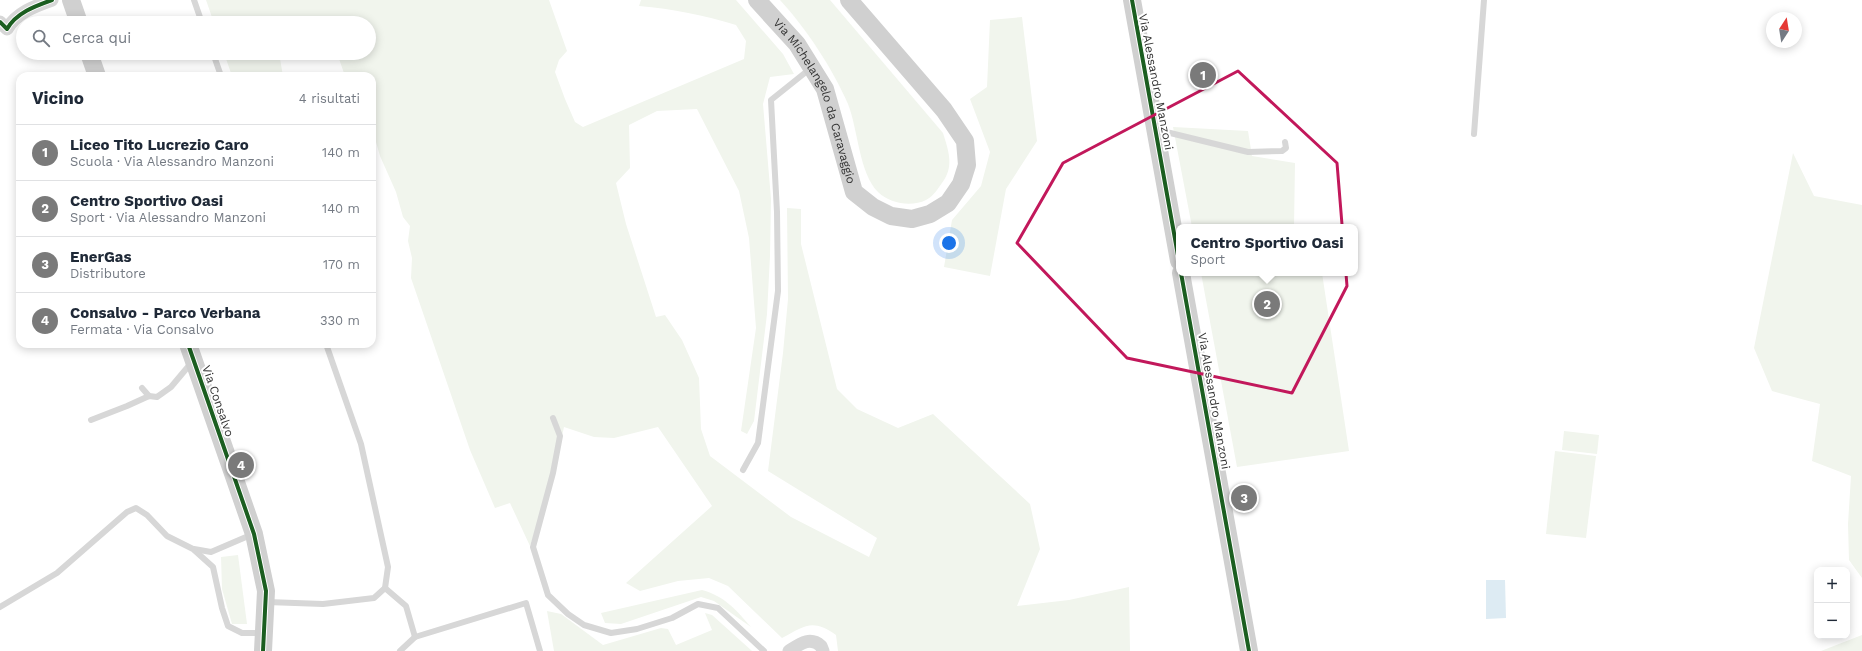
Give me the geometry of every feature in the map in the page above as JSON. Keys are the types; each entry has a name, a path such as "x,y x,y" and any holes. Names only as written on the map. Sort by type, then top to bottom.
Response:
{"street":[{"path":"19,16 35,6 52,0"},
{"path":"71,0 77,16"},
{"name":"Via Michelangelo da Caravaggio","path":"757,0 797,44 825,89 854,192 873,208 891,216 912,218 930,214 948,203 961,184 967,165 965,141 944,110 849,0"},
{"name":"Via Alessandro Manzoni","path":"1130,2 1156,130 1176,244"},
{"path":"4,26 16,18"},
{"path":"91,60 96,72"},
{"name":"Via Alessandro Manzoni","path":"1182,276 1249,651"},
{"name":"Via Consalvo","path":"191,352 254,534 267,602 263,651"},
{"path":"789,651 804,642 812,641 821,646 822,651"}],"lane":[{"path":"194,0 200,16"},
{"path":"1474,134 1484,0"},
{"path":"215,60 220,72"},
{"path":"743,470 758,443 778,291 777,212 771,100 812,67"},
{"path":"1156,130 1248,152 1282,151 1286,148 1285,142"},
{"path":"267,602 323,604 352,601 374,598 385,588 388,566 362,448 327,348"},
{"path":"91,420 149,396 157,397 172,387 191,352"},
{"path":"142,388 149,396"},
{"path":"553,418 560,436 553,473 533,547 548,595 568,614 584,626 611,633 637,629 672,618 698,604 718,608 764,651"},
{"path":"0,607 57,573 127,512 136,508 147,515 167,536 192,549 213,567 228,626 242,633 264,633"},
{"path":"192,549 211,552 254,534"},
{"path":"385,588 406,606 415,638"},
{"path":"400,651 415,638 526,603 540,651"}],"highlighted area":[{"path":"1238,71 1337,163 1347,286 1292,393 1127,358 1017,243 1063,163"}],"shaded area":[{"path":"206,0 549,0 567,51 559,60 555,72 575,122 583,127 744,59 746,41 736,25 688,13 639,6 641,0 736,0 783,54 794,74 770,77 763,104 771,199 770,256 767,314 754,421 747,434 741,431 756,328 749,238 739,191 697,109 657,111 629,125 630,168 616,183 626,224 656,317 665,315 682,340 699,378 701,429 710,456 791,517 869,557 877,538 768,471 783,353 788,299 787,208 801,209 801,244 837,389 857,409 898,428 933,414 1030,504 1040,549 1017,606 1069,600 1129,587 1130,651 838,651 836,635 828,630 814,625 803,627 782,638 728,586 709,578 678,581 640,591 626,583 712,506 658,427 614,438 594,437 564,427 552,481 530,546 510,503 495,508 470,450 411,278 412,258 408,241 410,226 403,217 396,192 380,156 376,142 376,72 344,72 339,60 376,60 376,16 212,16"},
{"path":"780,0 830,0 943,133 949,157 949,169 944,180 929,198 920,202 908,204 895,202 878,192 867,174 848,104 835,77 809,36"},
{"path":"1022,17 1037,141 1006,189 990,276 944,267 952,220 981,186 990,152 970,99 987,87 990,20"},
{"path":"226,60 280,60 282,72 231,72"},
{"path":"1173,127 1248,131 1252,156 1295,163 1294,224 1191,224"},
{"path":"1793,153 1814,196 1862,205 1862,578 1849,560 1848,524 1851,476 1812,461 1820,404 1772,391 1754,348"},
{"path":"1202,276 1322,276 1349,451 1237,467"},
{"path":"1564,431 1599,435 1597,454 1562,450"},
{"path":"1555,451 1596,456 1586,538 1546,534"},
{"path":"238,555 247,624 232,624 222,589 221,557"},
{"path":"1486,580 1505,580 1506,618 1486,619"},
{"path":"702,590 718,596 730,604 751,627 714,601 701,597 621,624 605,623 601,613"},
{"path":"547,611 561,614 603,645 661,628 668,629 676,645 712,630 705,613 712,615 752,651 554,651"},
{"path":"1862,635 1862,651 1821,651"}],"cycle path":[{"path":"19,16 52,0"},
{"path":"1132,0 1176,244"},
{"path":"0,22 7,29 16,18"},
{"path":"1182,276 1249,651"},
{"path":"189,348 254,534 266,591 263,651"}],"place":[{"name":"Liceo Tito Lucrezio Caro","path":"1203,75"},
{"name":"Centro Sportivo Oasi","path":"1267,304"},
{"name":"Consalvo - Parco Verbana","path":"241,465"},
{"name":"EnerGas","path":"1244,498"}]}
